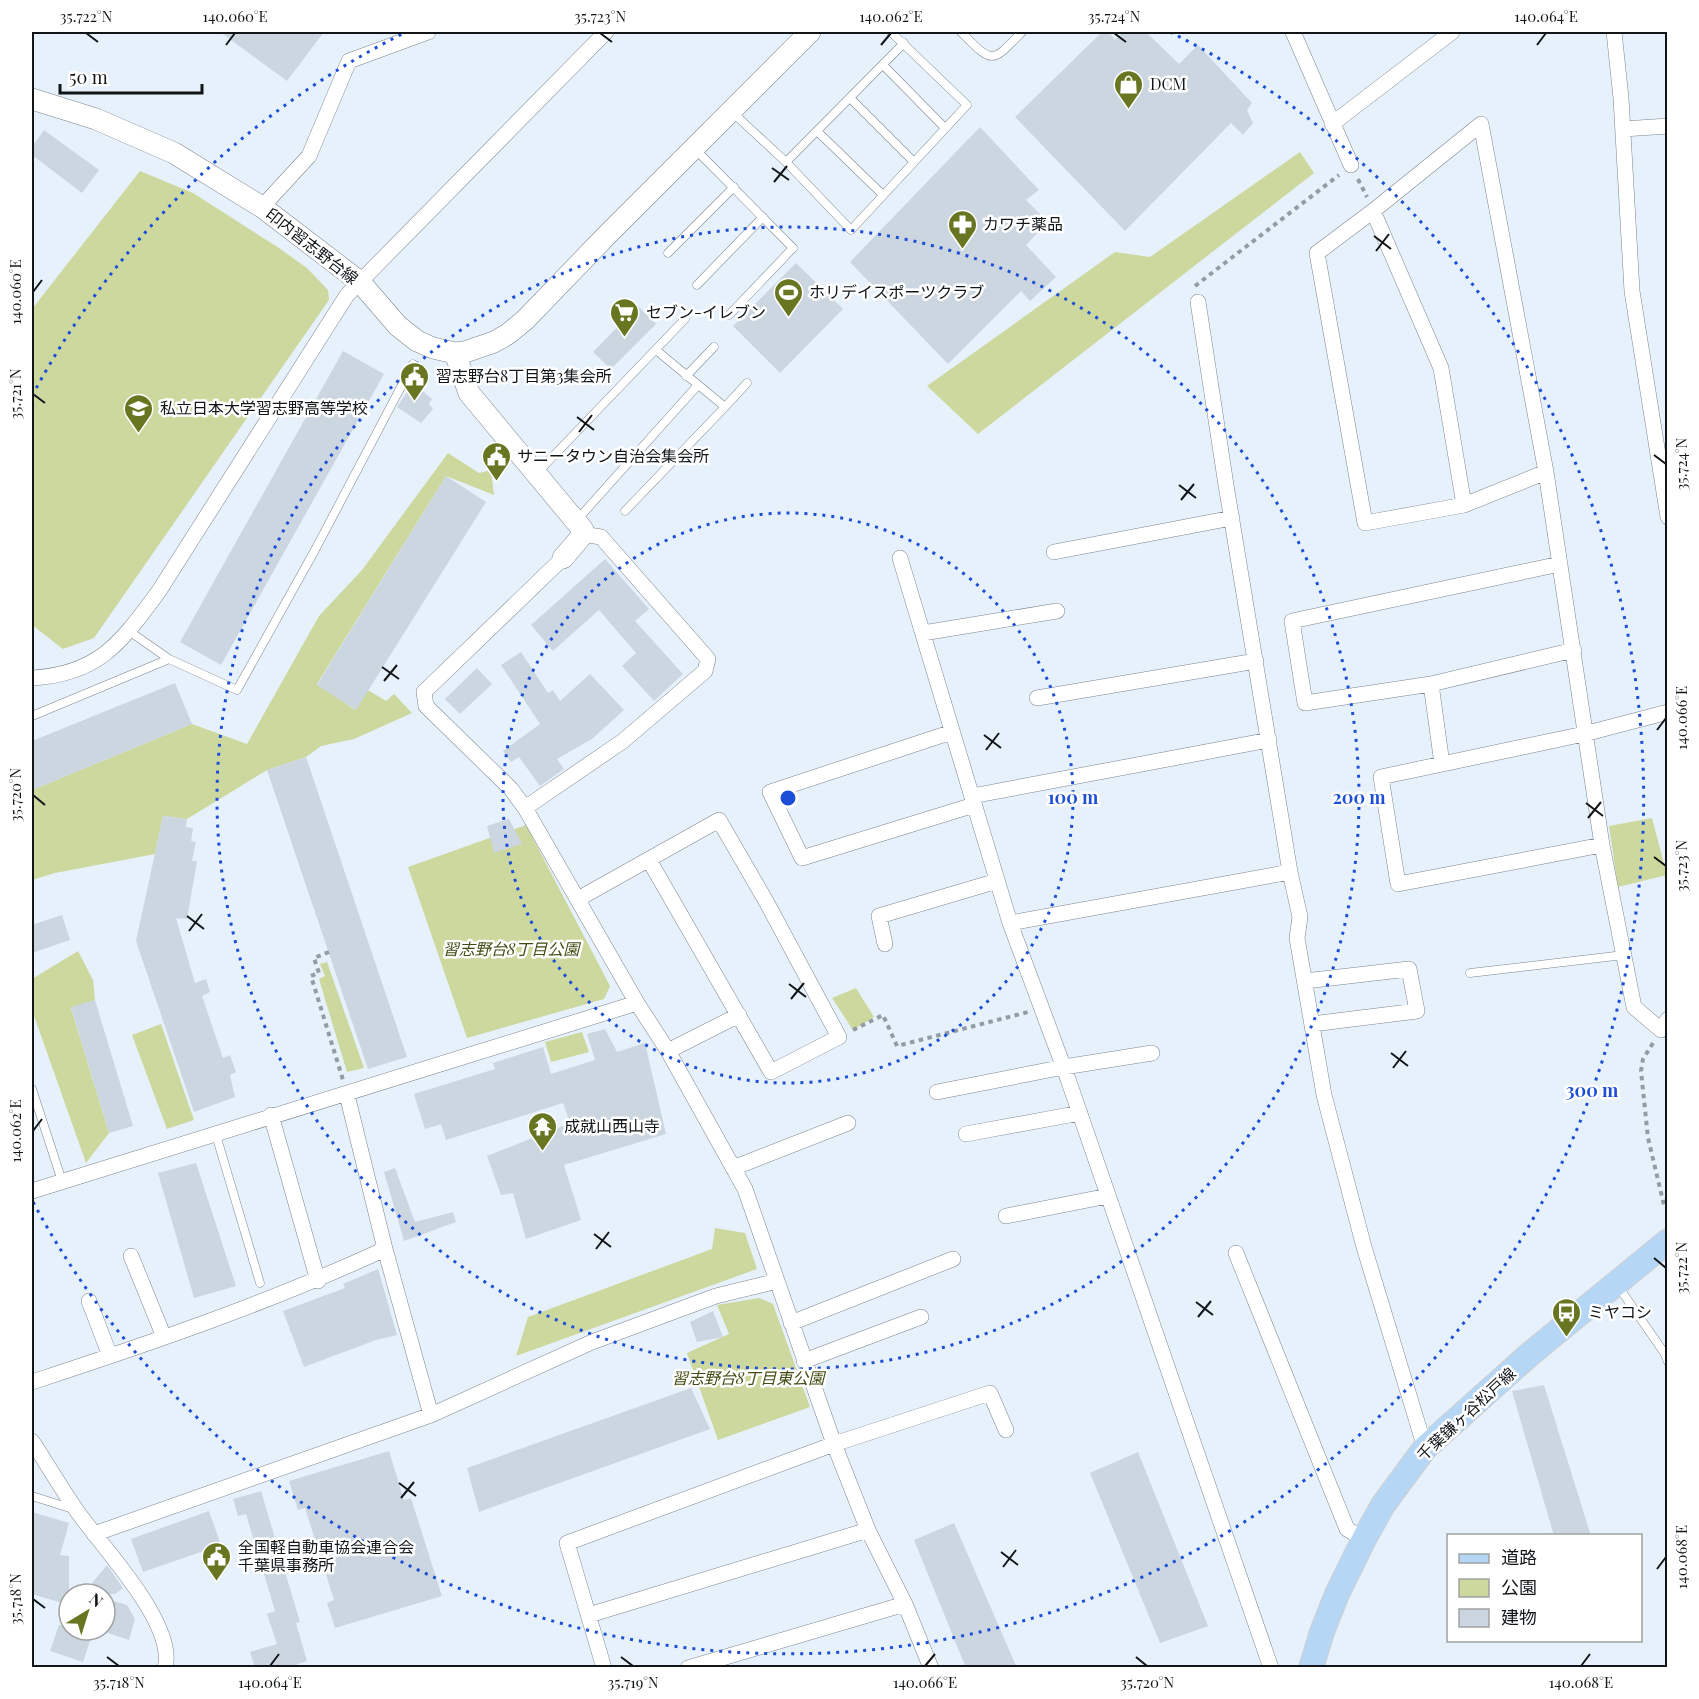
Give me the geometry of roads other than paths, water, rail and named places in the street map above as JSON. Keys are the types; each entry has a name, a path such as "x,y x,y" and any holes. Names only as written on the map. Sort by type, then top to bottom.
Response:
{"main road":[{"name":"千葉鎌ヶ谷松戸線","path":"1311,1668 1337,1594 1364,1539 1383,1505 1425,1448 1529,1354 1668,1241"}],"street":[{"path":"262,207 309,156 349,61 428,32"},
{"path":"32,678 51,677 78,669 106,654 129,631 159,591 347,295 606,32"},
{"path":"525,808 623,741 705,671 708,659 601,537 579,527 469,393 455,353 494,342 525,320 810,32"},
{"path":"1293,32 1351,165"},
{"path":"1332,124 1452,32"},
{"path":"1614,32 1623,129 1632,291 1668,517"},
{"name":"印内習志野台線","path":"32,99 96,119 174,153 262,207 360,282 398,326 417,341 433,348 455,353"},
{"path":"1546,472 1464,505 1365,523 1317,253 1481,124 1546,472 1602,845 1634,1007 1664,1025"},
{"path":"1623,129 1668,126"},
{"path":"1373,211 1441,368 1464,505"},
{"path":"1198,302 1290,872 1300,917 1297,938 1324,1095 1364,1247 1425,1448"},
{"path":"1054,552 1232,518"},
{"path":"579,527 563,558 424,692 426,706 511,789 525,808 637,1003 668,1052 745,1189 834,1443 868,1530 905,1604 931,1668"},
{"path":"900,558 1010,923 1064,1067 1271,1668"},
{"path":"1560,564 1292,621 1305,703 1431,684 1574,650"},
{"path":"923,633 1057,611"},
{"path":"1037,698 1256,661"},
{"path":"1431,684 1443,764"},
{"path":"1602,845 1398,884 1381,777 1584,734 1668,712"},
{"path":"952,732 770,792 802,858 973,800 1269,740"},
{"path":"578,899 719,820 767,903 839,1037 771,1072 649,860"},
{"path":"1010,923 1290,872"},
{"path":"885,944 879,916 997,881"},
{"path":"1305,981 1409,969 1417,1011 1312,1024"},
{"path":"32,1191 216,1135 345,1088 637,1003"},
{"path":"668,1052 739,1015"},
{"path":"937,1092 1064,1067 1152,1053"},
{"path":"345,1088 431,1415"},
{"path":"966,1134 1080,1113"},
{"path":"271,1116 318,1281"},
{"path":"733,1168 848,1123"},
{"path":"1006,1216 1108,1196"},
{"path":"32,1382 318,1281 386,1249"},
{"path":"1236,1252 1347,1529 1364,1539"},
{"path":"131,1256 164,1337"},
{"path":"791,1323 953,1259"},
{"path":"94,1534 431,1415 592,1342 716,1296 777,1281"},
{"path":"88,1301 110,1356"},
{"path":"804,1361 921,1317"},
{"path":"604,1668 567,1543 834,1443 990,1393 1006,1430"},
{"path":"32,1441 76,1510 145,1602 160,1628 167,1650 165,1668"},
{"path":"589,1615 868,1530"},
{"path":"688,1668 905,1604"}],"lane":[{"path":"731,111 786,162 850,230 967,105 891,32"},
{"path":"961,32 983,53 992,57 999,55 1022,32"},
{"path":"786,162 904,43"},
{"path":"883,65 945,128"},
{"path":"850,98 914,162"},
{"path":"817,131 884,195"},
{"path":"694,148 794,248 729,315"},
{"path":"668,253 734,188"},
{"path":"697,285 763,217"},
{"path":"537,473 685,319"},
{"path":"686,376 714,347"},
{"path":"656,350 725,407"},
{"path":"129,631 169,659 237,690 315,550 413,364"},
{"path":"626,511 747,383"},
{"path":"579,527 698,385"},
{"path":"32,716 169,659"},
{"path":"1470,973 1624,955"},
{"path":"32,1089 62,1181"},
{"path":"216,1135 260,1283"},
{"path":"1615,1282 1665,1354 1668,1362"},
{"path":"32,1496 76,1510"}],"place":[{"name":"DCM","path":"1129,110"},
{"name":"カワチ薬品","path":"962,250"},
{"name":"ホリデイスポーツクラブ","path":"788,318"},
{"name":"セブン-イレブン","path":"625,338"},
{"name":"習志野台8丁目第3集会所","path":"415,402"},
{"name":"私立日本大学習志野高等学校","path":"139,434"},
{"name":"サニータウン自治会集会所","path":"496,482"},
{"name":"成就山西山寺","path":"543,1152"},
{"name":"ミヤコシ","path":"1567,1338"},
{"name":"全国軽自動車協会連合会 千葉県事務所","path":"217,1582"}],"park label":[{"name":"習志野台8丁目公園","path":"511,949"},
{"name":"習志野台8丁目東公園","path":"748,1378"}]}
